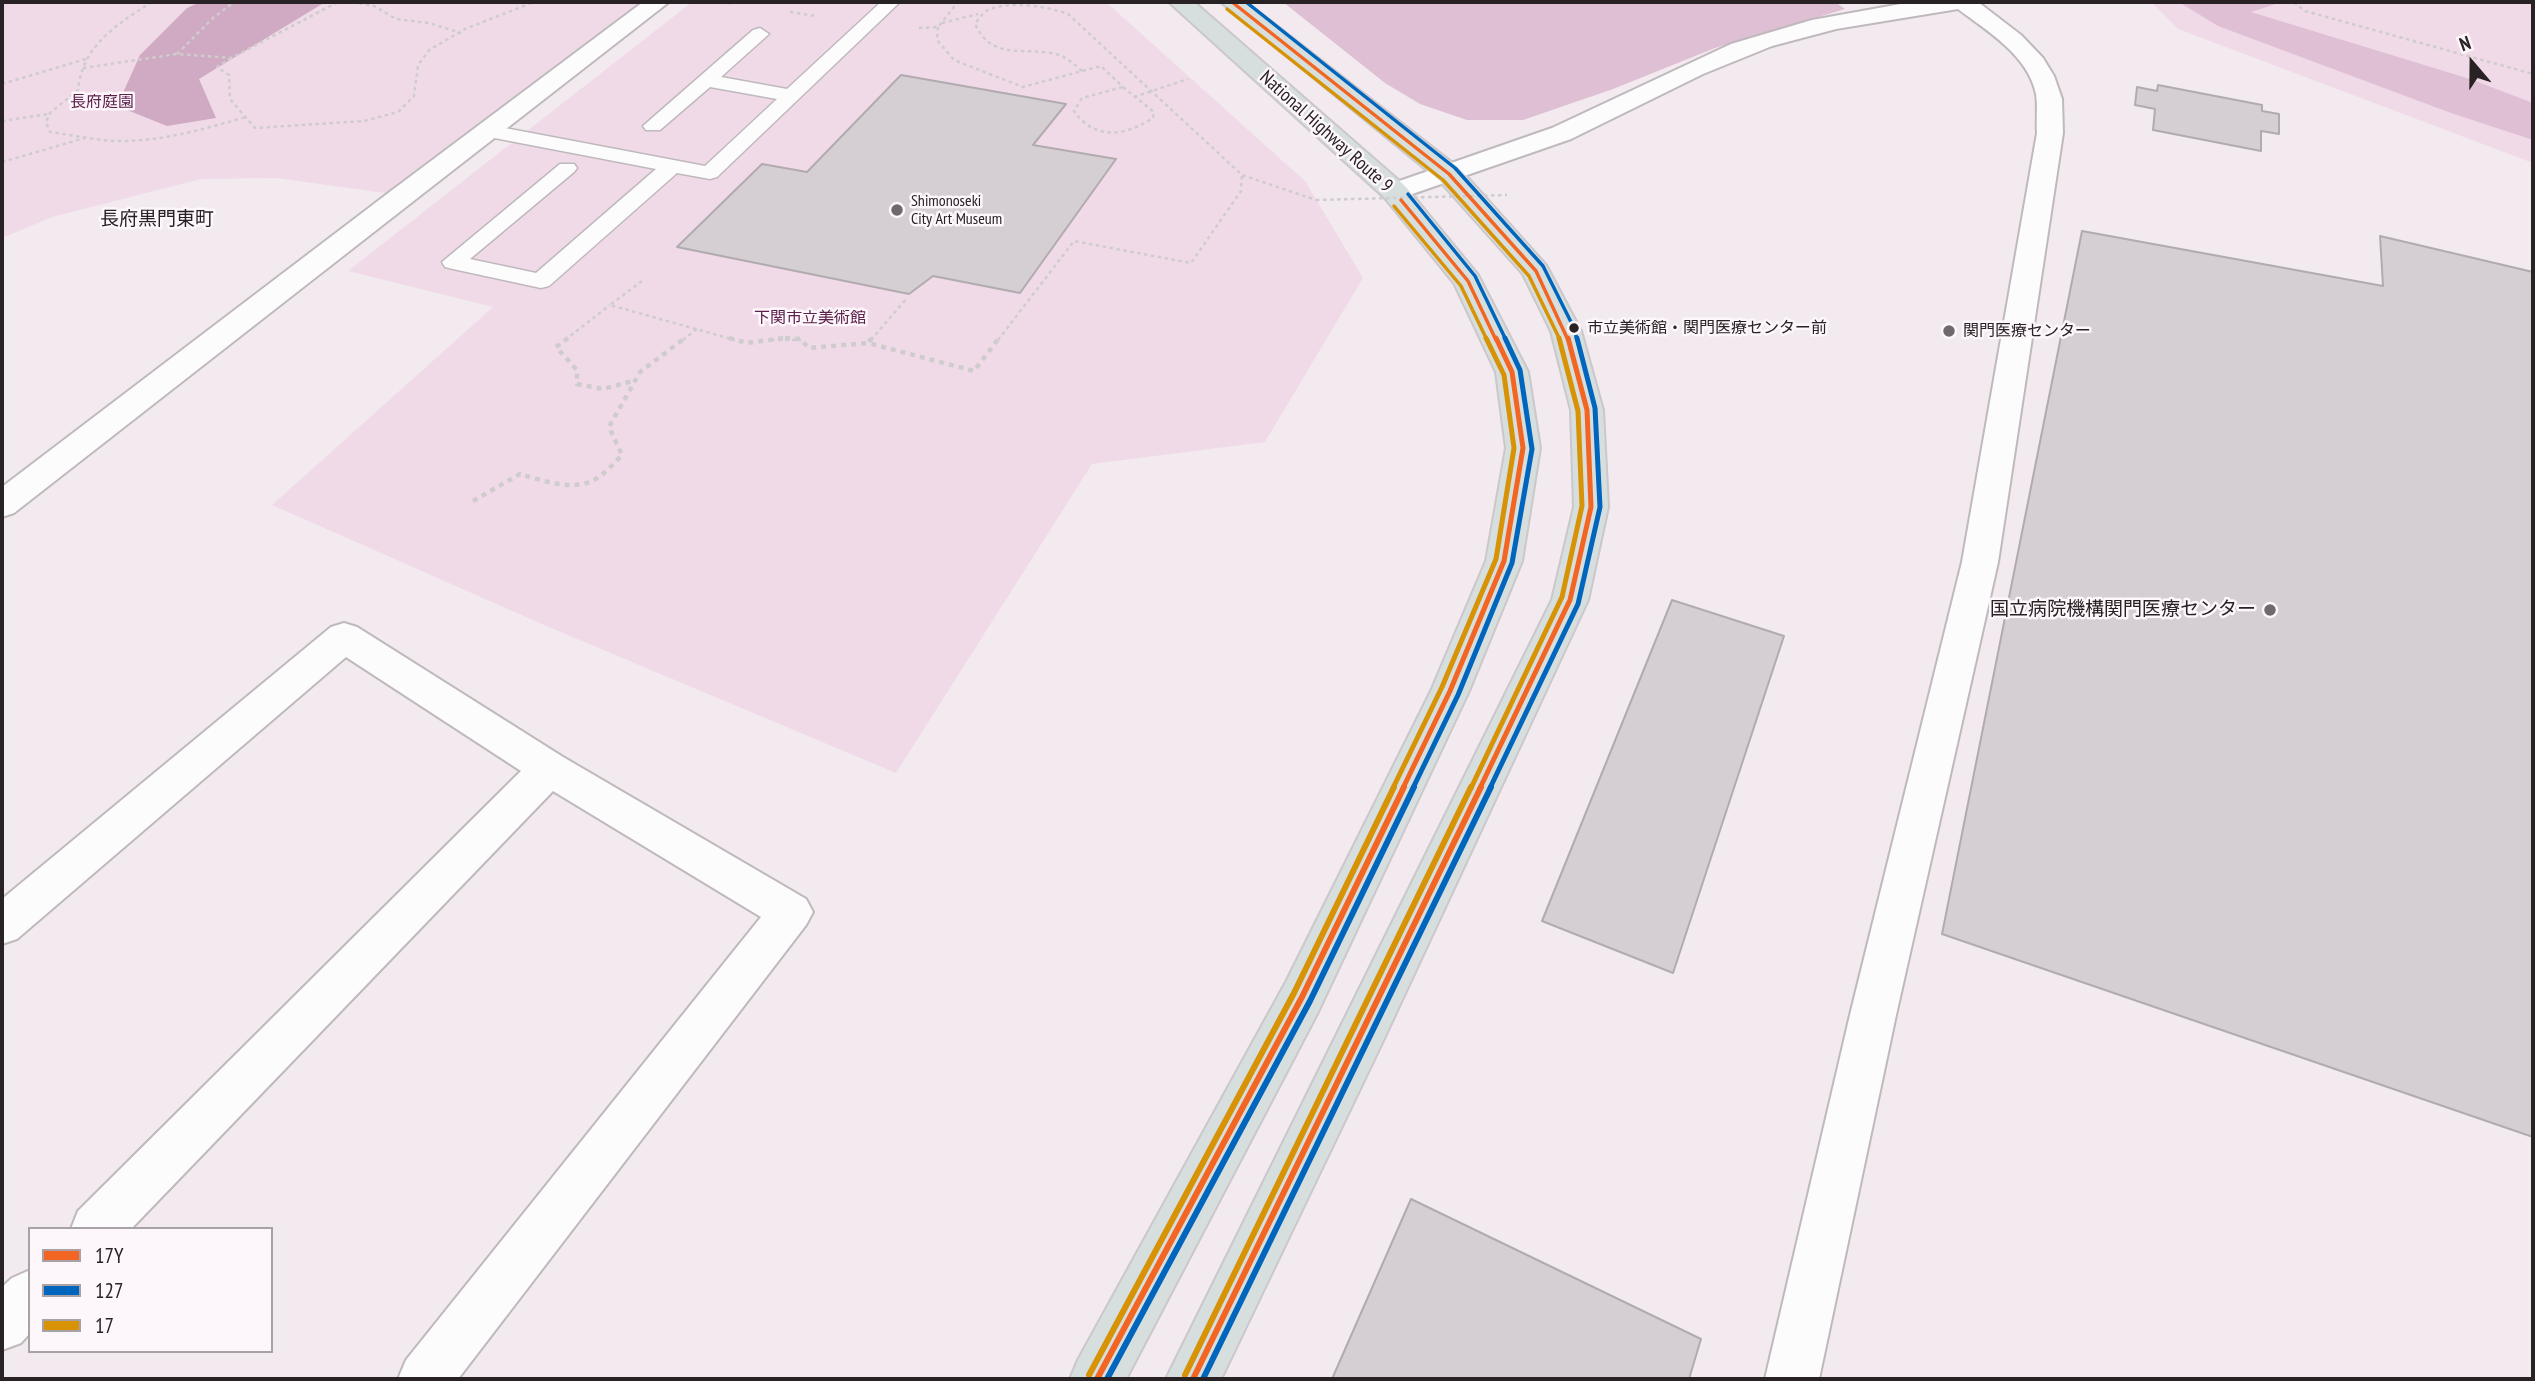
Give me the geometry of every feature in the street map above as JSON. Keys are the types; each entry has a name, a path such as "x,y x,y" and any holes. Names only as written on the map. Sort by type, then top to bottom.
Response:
{"highway":[{"name":"National Highway Route 9","path":"1097,1379 1302,997 1450,691 1504,561 1522,448 1512,372 1468,281 1395,192 1180,2"},
{"name":"National Highway Route 9","path":"1193,1379 1366,1028 1570,600 1591,508 1587,410 1566,331 1536,271 1449,174 1232,2"}],"street":[{"path":"2,505 657,2"},
{"path":"1395,192 1505,155 1583,124 1708,62 1763,41 1856,17 1962,2 2015,42 2035,66 2047,88 2050,133 1980,562 1873,1015 1792,1379"},
{"path":"2,925 344,637 548,769 791,912 425,1379"},
{"path":"98,1227 548,769"},
{"path":"2,1324 28,1298"}],"lane":[{"path":"489,131 710,173 891,2"},
{"path":"653,126 760,34"},
{"path":"706,80 792,96"},
{"path":"567,168 453,262 541,281 672,166"}],"path":[{"path":"152,2 103,35 78,74 78,90 50,113 46,122 50,132 85,138 141,141 167,138 246,117"},
{"path":"177,54 233,2"},
{"path":"338,2 217,67 229,75 230,99 255,128 365,121 398,112 414,96 415,74 427,51 461,33 534,2"},
{"path":"352,2 374,6 396,19 429,23 461,33"},
{"path":"374,6 380,2"},
{"path":"1082,71 1058,54 1000,49 982,39 975,24 987,9 999,6 1037,2 1068,14 1242,175 1316,200 1507,195"},
{"path":"2298,2 2296,4 2305,11 2533,74"},
{"path":"941,23 978,14"},
{"path":"938,27 937,40 954,60 1023,87 1101,66 1123,87 1133,97 1154,112 1153,118 1138,129 1119,133 1096,132 1081,124 1074,111 1082,98 1123,87"},
{"path":"82,68 177,54 231,58"},
{"path":"2,83 86,59"},
{"path":"1133,97 1188,79"},
{"path":"2,121 48,114"},
{"path":"2,162 85,138"},
{"path":"610,305 747,343 784,338 800,339 810,348 868,343 974,370 1074,241 1192,263 1241,191 1242,175"},
{"path":"634,380 603,389 577,384 577,370 556,347 642,281"},
{"path":"868,343 907,298"},
{"path":"473,501 520,474 540,480 572,483 591,481 622,455 609,427 634,380 640,372 697,329"}],"green space":[{"name":"長府庭園","path":"2,2 652,2 399,195 276,178 201,179 52,217 2,238"},
{"name":"下関市立美術館","path":"692,2 1106,2 1305,181 1363,278 1265,442 1092,464 896,773 551,628 272,505 493,307 348,271"},
{"path":"2151,2 2533,2 2533,163 2178,29"}],"shaded area":[{"path":"200,2 322,4 199,79 216,118 167,126 117,106 140,55 187,8"},
{"path":"1283,2 1835,2 1845,9 1715,48 1613,89 1523,120 1467,120 1420,104 1385,83"},
{"path":"2179,2 2282,2 2251,12 2470,79 2533,103 2533,140 2451,113 2218,26"}],"building":[{"name":"Shimonoseki City Art Museum","path":"901,75 1066,104 1033,145 1116,159 1020,293 933,276 909,294 677,247 762,164 807,172"},
{"path":"2158,85 2262,105 2262,111 2279,114 2279,134 2261,131 2261,151 2153,130 2155,109 2135,105 2137,87 2157,91"},
{"name":"国立病院機構関門医療センター","path":"2082,231 2383,286 2380,236 2533,272 2533,1137 1942,934"},
{"path":"1672,600 1784,636 1673,973 1542,921"},
{"path":"1411,1199 1701,1339 1689,1379 1332,1379"}],"transit line":[{"name":"17Y","path":"1193,1379 1366,1028 1570,600 1591,507 1587,410 1566,331 1536,271 1449,174 1232,2"},
{"name":"127","path":"1203,1379 1374,1032 1578,604 1600,507 1595,408 1574,328 1543,266 1455,168 1246,2"},
{"name":"17","path":"1185,1375 1358,1024 1562,597 1582,506 1578,411 1558,334 1529,276 1443,180 1227,9"},
{"name":"127","path":"1107,1379 1310,1001 1458,695 1512,563 1532,449 1520,370 1475,276 1408,194"},
{"name":"17Y","path":"1097,1379 1302,997 1450,691 1504,561 1523,448 1512,372 1468,281 1401,200"},
{"name":"17","path":"1089,1375 1294,993 1442,687 1496,559 1514,448 1504,375 1461,286 1394,206"}],"place":[{"name":"Shimonoseki City Art Museum","path":"897,210"},
{"name":"市立美術館・関門医療センター前","path":"1574,328"},
{"name":"関門医療センター","path":"1949,331"},
{"name":"国立病院機構関門医療センター","path":"2270,610"}],"district":[{"name":"長府黒門東町","path":"157,220"}]}
